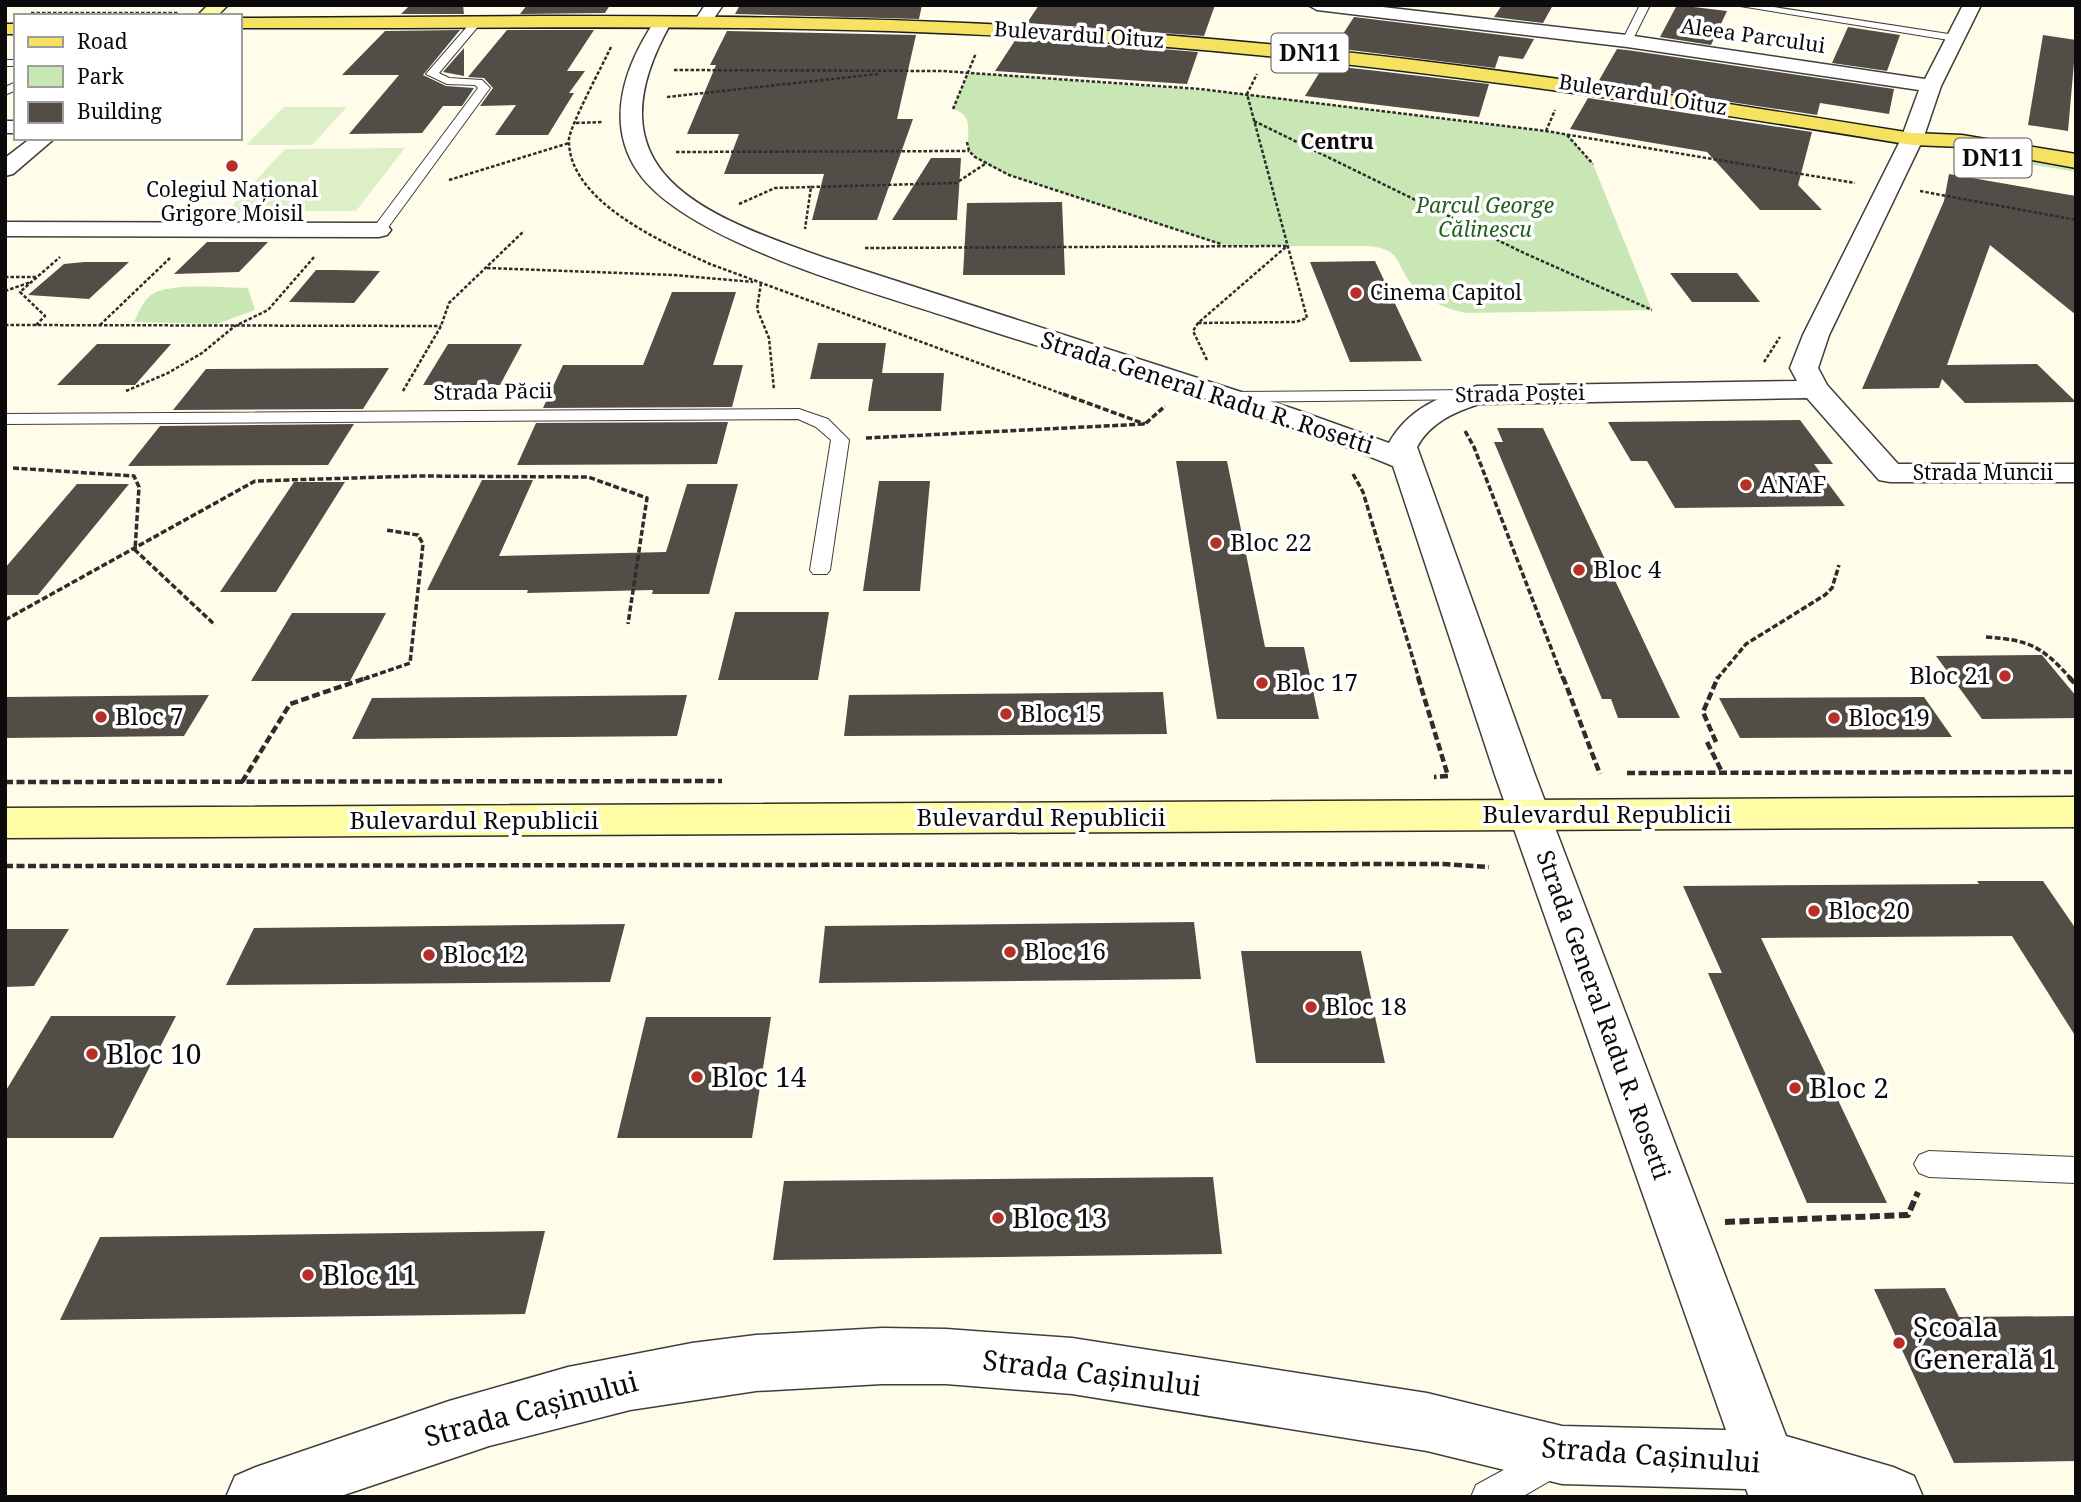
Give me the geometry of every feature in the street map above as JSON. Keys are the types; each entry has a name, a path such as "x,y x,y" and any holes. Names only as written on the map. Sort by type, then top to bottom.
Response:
{"main road":[{"path":"5,29 14,20"},
{"name":"Bulevardul Oituz","path":"242,23 702,23 978,29 1290,51 1580,86 1912,138 1962,141 2076,161"},
{"name":"Bulevardul Oituz","path":"1912,138 1959,152 2076,172"}],"street":[{"path":"702,23 714,5"},
{"name":"Aleea Parcului","path":"1317,5 1627,41 1931,86"},
{"path":"1815,389 1806,376 1804,364 1912,138 1931,86 1972,5"},
{"name":"Strada General Radu R. Rosetti","path":"662,23 641,59 622,115 630,125 642,160 657,180 691,207 732,229 809,261 928,302 1317,425 1405,460 1530,815 1772,1479"},
{"path":"5,169 43,140"},
{"path":"5,229 379,230"},
{"name":"Strada Poștei","path":"1405,460 1402,447 1407,437 1422,421 1451,404 1477,395 1815,389"},
{"name":"Strada Muncii","path":"1815,389 1890,473 2076,473"},
{"name":"Bulevardul Republicii","path":"5,823 2076,813"},
{"name":"Strada Cașinului","path":"256,1497 419,1438 568,1395 672,1374 765,1361 866,1356 1024,1360 1072,1366 1427,1422 1562,1455 1772,1479 1893,1497"}],"lane":[{"path":"1627,41 1645,5"},
{"path":"1739,5 1955,38"},
{"path":"379,230 484,88 478,82 447,80 432,74 476,23"},
{"name":"Strada Poștei","path":"1226,397 1477,395"},
{"name":"Strada Păcii","path":"5,419 776,412 817,418 832,429 840,440"},
{"path":"820,570 840,440"},
{"path":"1929,1164 2076,1170"},
{"path":"1488,1497 1562,1455"}],"path":[{"path":"159,14 183,13"},
{"path":"953,109 977,51"},
{"path":"671,79 674,70 672,64"},
{"path":"674,70 968,73 1247,94 1567,134 1865,185"},
{"path":"667,97 900,71"},
{"path":"1198,323 1296,322 1307,318 1247,94 1259,72"},
{"path":"664,108 669,88"},
{"path":"576,123 622,115"},
{"path":"1254,121 1524,253 1651,310"},
{"path":"1567,134 1593,164"},
{"path":"967,142 969,151 985,164 1053,191 1226,246"},
{"path":"405,194 569,143"},
{"path":"678,160 673,152 969,151"},
{"path":"746,211 735,206 775,188 956,183 985,164"},
{"path":"804,236 811,187"},
{"path":"1912,190 2076,220"},
{"path":"35,325 45,316 20,292 92,230"},
{"path":"100,325 199,230"},
{"path":"89,419 129,389 168,373 202,353 235,326 268,310 295,282 336,230"},
{"path":"388,416 441,326 449,303 524,231"},
{"path":"859,248 1287,246"},
{"path":"1208,368 1193,331 1198,323 1287,246"},
{"path":"487,268 674,275 761,283 757,309 769,338 776,412"},
{"path":"5,277 38,276"},
{"path":"5,291 33,281"},
{"path":"5,325 441,326"},
{"path":"1756,365 1764,362 1776,340"},
{"path":"840,440 1145,424"},
{"path":"1472,443 1600,774"},
{"path":"1346,465 1363,492 1448,776"},
{"path":"13,468 134,476 139,487 135,550"},
{"path":"5,620 255,481 419,475 588,477 648,498 628,624"},
{"path":"242,782 290,704 410,663 423,544 418,535 386,530"},
{"path":"135,550 215,625"},
{"path":"1716,742 1703,713 1721,671 1762,631 1825,596 1832,589 1839,565"},
{"path":"1986,637 2026,639 2035,643 2048,653 2076,685"},
{"path":"1707,742 1723,773"},
{"path":"1627,773 2076,772"},
{"path":"5,866 1444,863 1489,867"},
{"path":"1679,1224 1908,1215 1929,1164"}],"green space":[{"name":"Parcul George Călinescu","path":"969,73 1247,94 1567,134 1593,164 1652,310 1460,312 1424,296 1413,286 1397,259 1387,250 1367,246 1226,246 1009,175 983,163 969,151 967,121 965,116 953,109"},
{"path":"284,107 347,107 312,145 246,145"},
{"path":"1962,141 2076,161 2076,172 1959,152"},
{"path":"405,148 356,211 227,211 285,149"},
{"path":"184,287 248,288 255,310 217,324 134,322 145,301 159,291"}],"building":[{"path":"410,5 463,5 464,14 401,14"},
{"path":"527,5 610,5 605,13 520,14"},
{"path":"740,5 922,5 919,19 735,14"},
{"path":"1039,5 1215,5 1204,36 1027,23"},
{"path":"1502,5 1553,5 1543,23 1494,17"},
{"path":"1677,5 1727,11 1711,45 1660,37"},
{"path":"1354,17 1534,39 1523,59 1499,56 1495,68 1334,48"},
{"path":"1848,27 1900,35 1887,71 1832,63"},
{"path":"460,30 423,75 446,86 474,88 462,106 443,106 422,133 349,134 399,75 342,75 385,31"},
{"path":"507,30 594,30 567,71 585,71 569,93 574,93 548,135 495,135 516,105 480,106 493,88 484,78 468,77"},
{"path":"727,31 916,35 897,119 913,119 877,220 812,220 824,174 724,174 739,134 687,134 716,65 710,65"},
{"path":"2043,35 2076,40 2068,131 2028,125"},
{"path":"1016,39 1198,52 1187,84 995,71"},
{"path":"464,48 464,76 443,72"},
{"path":"1617,49 1894,89 1889,114 1820,103 1817,115 1598,82"},
{"path":"1324,65 1489,84 1479,117 1305,96"},
{"path":"1588,98 1812,132 1798,185 1822,210 1760,210 1707,152 1570,129"},
{"path":"931,158 961,158 957,220 892,220"},
{"path":"1949,174 2076,196 2076,315 1990,245 1947,365 2037,364 2076,402 1965,403 1942,379 1939,388 1862,389 1944,201"},
{"path":"1062,202 1065,275 963,275 967,203"},
{"path":"207,242 268,242 239,272 174,274"},
{"name":"Cinema Capitol","path":"1375,261 1422,361 1350,362 1310,262"},
{"path":"129,262 89,299 28,295 64,264"},
{"path":"316,270 380,271 354,303 289,302"},
{"path":"1670,273 1737,273 1760,302 1692,302"},
{"path":"672,292 736,292 713,365 743,365 732,407 543,408 563,365 643,365"},
{"path":"818,343 886,343 882,373 944,373 941,411 868,411 873,379 810,379"},
{"path":"97,344 171,344 135,385 57,385"},
{"path":"448,344 522,344 500,385 423,385"},
{"path":"389,368 363,409 173,410 206,369"},
{"name":"ANAF","path":"1800,420 1833,464 1814,464 1845,506 1675,508 1647,461 1631,461 1608,422"},
{"path":"728,422 717,464 517,465 536,423"},
{"path":"354,424 328,465 128,466 160,426"},
{"name":"Bloc 4","path":"1497,428 1543,428 1680,718 1618,718 1611,699 1602,699 1494,442 1503,442"},
{"path":"1176,461 1227,461 1265,647 1304,647 1319,719 1217,719"},
{"path":"482,480 533,480 499,556 666,552 687,484 738,484 709,594 652,594 653,590 527,593 528,590 427,590"},
{"path":"879,481 930,481 920,591 863,591"},
{"path":"294,482 345,482 276,592 220,592"},
{"path":"77,484 129,484 38,595 5,595 5,568"},
{"path":"735,612 829,612 818,680 718,680"},
{"path":"292,613 386,613 350,681 251,681"},
{"name":"Bloc 21","path":"2042,655 2076,696 2076,718 1982,719 1936,656"},
{"name":"Bloc 15","path":"1163,692 1167,734 844,736 849,695"},
{"name":"Bloc 7","path":"209,695 184,736 5,738 5,697"},
{"path":"687,695 677,736 352,739 372,698"},
{"name":"Bloc 19","path":"1924,697 1952,737 1740,738 1719,698"},
{"path":"1977,881 2043,881 2076,929 2076,1037 2012,936 1761,938 1887,1203 1807,1203 1708,973 1722,973 1683,886 1979,884"},
{"name":"Bloc 16","path":"1194,922 1201,979 819,983 825,926"},
{"name":"Bloc 12","path":"625,924 610,982 226,985 254,928"},
{"path":"5,929 69,929 34,986 5,987"},
{"name":"Bloc 18","path":"1241,951 1361,951 1385,1063 1256,1063"},
{"name":"Bloc 10","path":"51,1016 176,1016 113,1138 5,1138 5,1092"},
{"name":"Bloc 14","path":"646,1017 771,1017 752,1138 617,1138"},
{"name":"Bloc 13","path":"1213,1177 1222,1254 773,1260 784,1181"},
{"name":"Bloc 11","path":"545,1231 525,1314 60,1320 100,1237"},
{"path":"1945,1288 1959,1317 2076,1316 2076,1461 1954,1463 1874,1289"}],"place":[{"name":"Colegiul Național Grigore Moisil","path":"232,166"},
{"name":"Cinema Capitol","path":"1356,293"},
{"name":"ANAF","path":"1746,485"},
{"name":"Bloc 22","path":"1216,543"},
{"name":"Bloc 4","path":"1579,570"},
{"name":"Bloc 21","path":"2005,676"},
{"name":"Bloc 17","path":"1262,683"},
{"name":"Bloc 15","path":"1006,714"},
{"name":"Bloc 7","path":"101,717"},
{"name":"Bloc 19","path":"1834,718"},
{"name":"Bloc 20","path":"1814,911"},
{"name":"Bloc 16","path":"1010,952"},
{"name":"Bloc 12","path":"429,955"},
{"name":"Bloc 18","path":"1311,1007"},
{"name":"Bloc 10","path":"92,1054"},
{"name":"Bloc 14","path":"697,1077"},
{"name":"Bloc 2","path":"1795,1088"},
{"name":"Bloc 13","path":"998,1218"},
{"name":"Bloc 11","path":"308,1275"},
{"name":"Școala Generală 1","path":"1899,1343"}],"district":[{"name":"Centru","path":"1337,142"}]}
